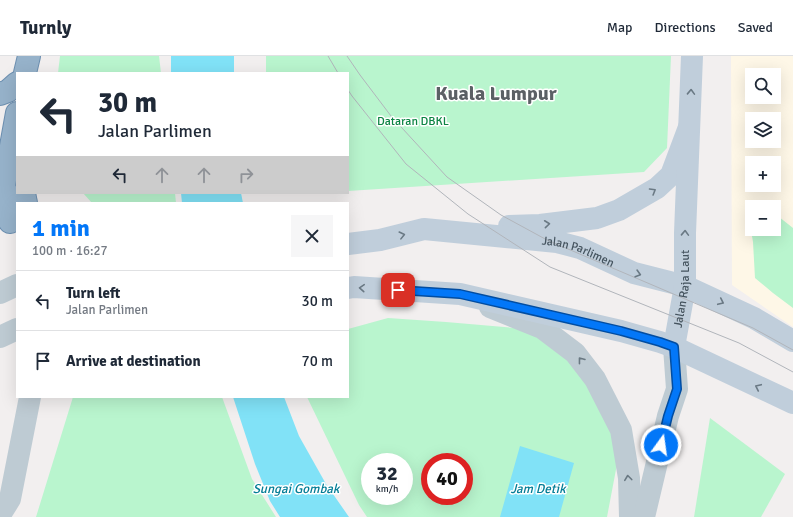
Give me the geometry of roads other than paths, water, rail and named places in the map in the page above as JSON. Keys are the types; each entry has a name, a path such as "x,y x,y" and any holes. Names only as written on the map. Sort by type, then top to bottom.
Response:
{"highway":[{"path":"25,72 29,56"},
{"path":"39,72 41,56"},
{"path":"0,94 8,91 16,84"},
{"path":"9,223 4,185 16,119"}],"main road":[{"name":"Jalan Raja Laut","path":"674,347 685,286 685,233 692,56"},
{"path":"424,229 540,224 597,218 619,210 658,188 671,175 689,127"},
{"name":"Jalan Parlimen","path":"349,244 380,240 424,229 557,242 580,248 634,273 685,286 754,318 793,341"},
{"path":"349,288 460,294 621,331 674,347 793,403"}],"street":[{"path":"0,293 16,285"},
{"path":"460,294 542,328 576,353 595,379 621,430 629,478 630,517"},
{"path":"0,337 16,329"},
{"name":"Jalan Raja Laut","path":"644,517 668,416 677,389 674,347"},
{"path":"5,510 30,398"}],"water":[{"path":"171,56 234,56 234,72 171,72"},
{"path":"181,194 241,194 243,202 182,202"},
{"name":"Sungai Gombak","path":"233,398 284,398 299,436 326,484 349,517 280,517 270,501 255,464"},
{"name":"Jam Detik","path":"520,446 574,463 559,517 500,517"}],"tram line":[{"path":"328,56 337,72"},
{"path":"347,56 391,116 447,177 501,215 547,240 753,328 793,350"},
{"path":"349,92 406,164 468,214 550,267 739,343 793,372"}],"district":[{"name":"Kuala Lumpur","path":"496,93"}],"park label":[{"name":"Dataran DBKL","path":"413,121"}]}
